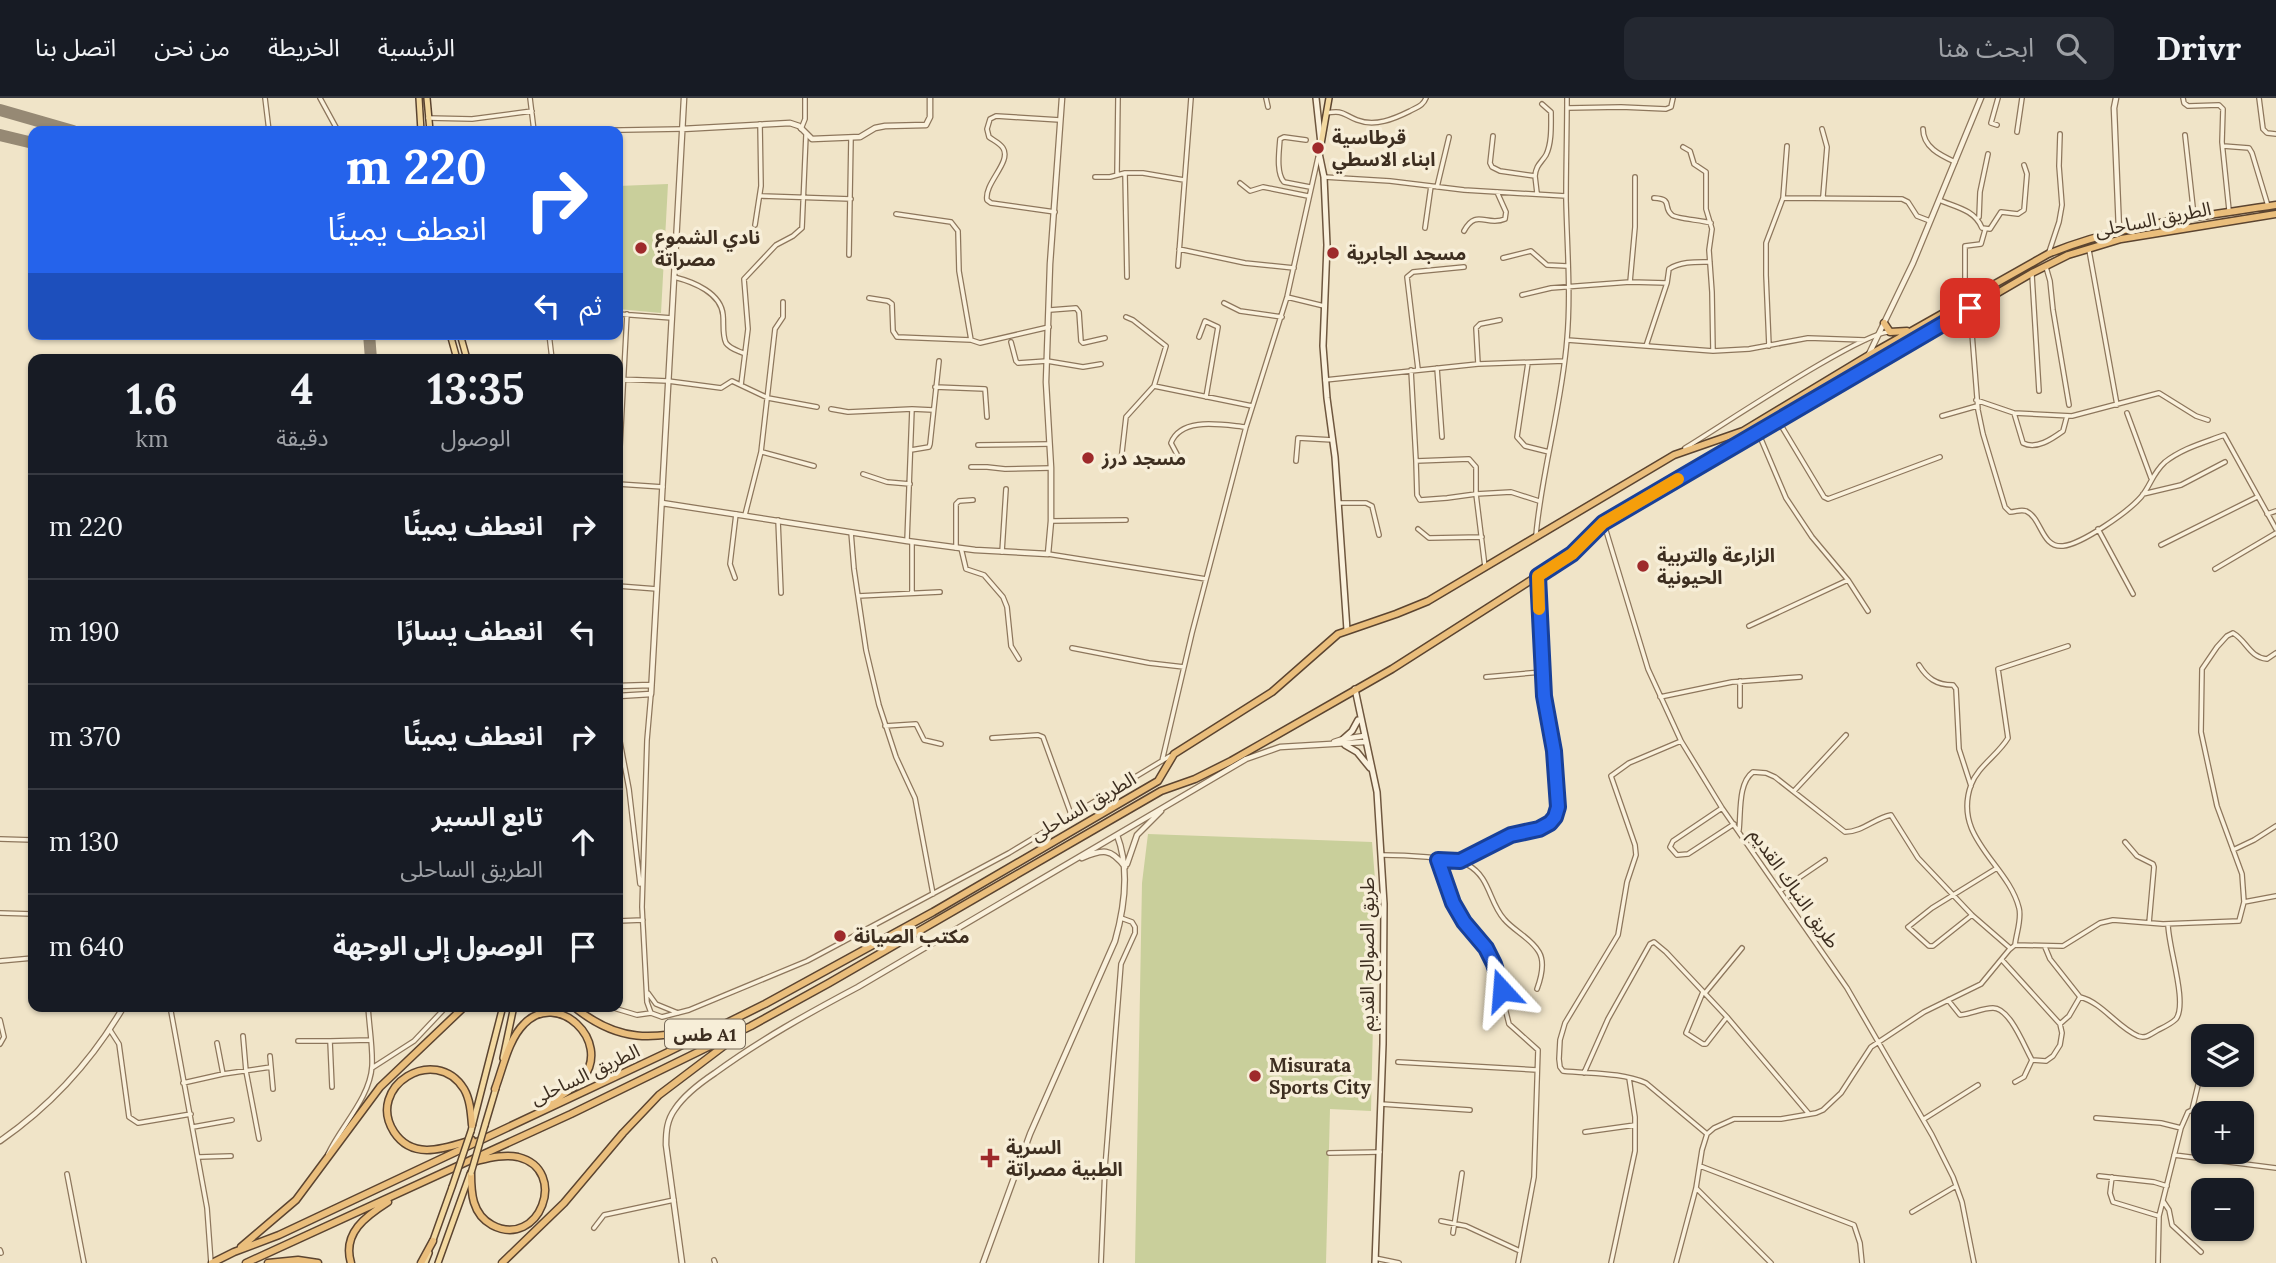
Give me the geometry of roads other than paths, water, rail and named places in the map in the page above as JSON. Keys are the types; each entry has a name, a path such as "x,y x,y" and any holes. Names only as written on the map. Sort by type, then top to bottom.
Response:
{"highway":[{"name":"الطريق الساحلى","path":"234,1252 279,1235 522,1121 725,1024 851,958 1158,780 1174,754 1272,692 1334,636 1428,601 1674,455 1743,432 1869,355 2048,254 2119,230 2272,206"},
{"name":"الطريق الساحلى","path":"246,1263 464,1164 751,1026 1161,791 1195,779 1231,761 1392,669 1538,576 1572,554 1603,523 2046,265 2089,247 2148,234 2276,214"},
{"path":"1884,323 1890,332 1912,331"},
{"path":"1047,845 1052,855"},
{"path":"234,1252 296,1200 380,1087 459,1012"},
{"path":"582,1012 605,1027 642,1037 662,1036 725,1024"},
{"path":"495,1089 517,1033 531,1018 543,1013 564,1015 583,1029 588,1038 591,1058 582,1079 522,1121"},
{"path":"502,1263 564,1203 622,1133 659,1095 751,1026"},
{"path":"471,1128 468,1097 456,1079 446,1073 426,1069 415,1071 397,1084 391,1094 388,1120 396,1135 411,1148 421,1151 442,1149 491,1135"},
{"path":"464,1164 506,1156 528,1161 542,1176 545,1186 543,1206 532,1221 518,1228 509,1230 492,1225 475,1208 471,1192 471,1173"},
{"path":"351,1263 349,1241 355,1230 363,1220 408,1189"},
{"path":"423,1263 433,1241"},
{"name":"طس A1","path":"211,1263 234,1252"},
{"path":"268,1263 298,1260 318,1263"}],"main road":[{"path":"419,98 421,126"},
{"path":"427,98 429,126"},
{"path":"1317,98 1321,144"},
{"path":"1329,98 1319,153 1324,177 1327,244 1325,380 1333,440 1347,630"},
{"name":"طريق الصوالح القديم","path":"1355,690 1377,792 1384,904 1380,1152 1375,1261"},
{"path":"1359,717 1356,727 1344,742 1357,752 1373,772"},
{"path":"433,1241 471,1128 501,1012"},
{"path":"438,1263 471,1173 495,1089 513,1012"}],"street":[{"path":"265,98 268,126"},
{"path":"320,98 335,126"},
{"path":"530,98 534,126"},
{"path":"642,907 647,740 684,98"},
{"path":"801,129 805,119 805,98"},
{"path":"623,130 793,124 812,139 851,138 863,136 885,126 926,125 930,117 930,98"},
{"path":"1048,554 1051,468 1046,406 1047,361 1050,264 1062,98"},
{"path":"1117,174 1118,98"},
{"path":"1178,266 1191,98"},
{"path":"1266,98 1268,107"},
{"path":"1326,113 1341,111 1359,121 1381,122 1398,117 1423,104 1426,98"},
{"path":"1535,537 1567,340 1567,98"},
{"path":"1567,108 1666,109 1671,107 1673,98"},
{"path":"1869,355 1913,263 1981,98"},
{"path":"1997,125 1991,123 1998,98"},
{"path":"2017,132 2022,98"},
{"path":"2116,98 2114,107 2119,230"},
{"path":"2183,98 2188,106 2219,105 2223,109 2223,146 2229,212"},
{"path":"2259,98 2263,130 2276,134"},
{"path":"1537,193 1536,168 1546,154 1549,143 1551,112 1542,104"},
{"path":"428,118 472,119 533,111"},
{"path":"1055,212 989,202 986,195 991,180 999,174 1004,152 1002,146 989,137 987,132 989,121 996,116 1060,120"},
{"path":"755,225 761,197 760,124"},
{"path":"1822,129 1826,147 1823,197"},
{"path":"1923,129 1926,143 1937,153 1955,162"},
{"path":"2048,254 2062,205 2060,134"},
{"path":"741,385 748,326 744,279 776,245 802,228 806,135"},
{"path":"2186,135 2194,218"},
{"path":"1493,136 1490,163 1492,167 1500,171 1535,176"},
{"path":"1437,187 1449,137"},
{"path":"849,255 851,138"},
{"path":"1306,139 1281,138 1280,172 1284,183 1310,187"},
{"path":"1769,346 1765,253 1766,243 1783,198 1787,146"},
{"path":"2223,146 2249,148 2272,206"},
{"path":"1683,147 1690,151 1694,164 1706,172 1706,209 1711,223 1713,351"},
{"path":"1162,761 1246,427 1282,317 1319,153"},
{"path":"1985,230 1979,219 1980,192 1988,153"},
{"path":"1985,230 1992,228 2001,212 2018,214 2024,210 2027,174 2025,165"},
{"path":"1125,173 1128,277"},
{"path":"1095,177 1143,173 1184,180"},
{"path":"1324,177 1566,196"},
{"path":"1630,282 1635,228 1635,177"},
{"path":"1240,183 1250,191 1263,187 1308,195"},
{"path":"1425,228 1431,186"},
{"path":"1465,231 1472,220 1504,219 1506,212 1497,192"},
{"path":"761,197 851,199"},
{"path":"1654,198 1663,198 1673,216 1711,223"},
{"path":"1783,198 1902,199 1908,202 1917,215 1930,221"},
{"path":"1939,201 1972,213 1979,219"},
{"path":"896,214 951,222 957,229 959,264 971,340"},
{"path":"1965,302 1965,246 1981,244 1985,230"},
{"path":"2089,247 2117,405"},
{"path":"1178,249 1245,263 1294,268"},
{"path":"1503,258 1531,251 1546,264 1567,266"},
{"path":"1646,346 1669,270 1680,264 1710,262"},
{"path":"2046,265 2068,405"},
{"path":"1418,369 1406,277 1413,272 1464,267"},
{"path":"2032,273 2039,391"},
{"path":"674,278 682,279 716,297 723,313 726,343 745,354"},
{"path":"1522,295 1551,288 1630,282 1667,283"},
{"path":"1287,297 1324,306"},
{"path":"869,298 892,304 893,331 897,337 971,340 980,343 1049,327"},
{"path":"745,515 761,452 775,327 783,317 783,302"},
{"path":"1224,303 1240,311 1282,317"},
{"path":"1050,310 1076,308 1079,312 1083,343 1105,338"},
{"path":"1970,308 1977,406 1983,434 2008,511 2028,512 2052,544 2061,546 2082,539 2115,519 2143,494 2158,469 2178,453 2187,447 2224,435 2276,531 2215,569"},
{"path":"623,314 672,318"},
{"path":"623,388 627,314"},
{"path":"1121,461 1126,417 1154,386 1166,346 1126,317"},
{"path":"1478,364 1476,328 1480,324 1500,320"},
{"path":"1199,337 1205,321 1219,327 1206,397"},
{"path":"1674,455 1802,376 1880,333 1890,332"},
{"path":"1567,340 1713,351 1769,346 1808,338 1865,341"},
{"path":"1012,342 1017,363 1047,361 1083,367 1101,364"},
{"path":"911,450 929,447 939,361"},
{"path":"1325,380 1478,364 1564,361"},
{"path":"1528,363 1517,437 1525,446 1549,452"},
{"path":"1437,368 1442,437"},
{"path":"1411,370 1417,495 1420,500 1511,492 1539,501"},
{"path":"624,379 721,388 731,381 768,398 817,407"},
{"path":"1154,386 1252,406"},
{"path":"935,387 985,389 987,417"},
{"path":"1976,400 2014,414 2067,416 2160,394 2196,416 2208,420"},
{"path":"1942,416 1977,406"},
{"path":"831,409 848,412 933,410"},
{"path":"912,409 909,541 912,593"},
{"path":"2127,413 2151,478"},
{"path":"2014,414 2023,443 2031,446 2060,434 2066,426 2067,416"},
{"path":"1778,420 1824,497 1828,499 1940,457"},
{"path":"1180,460 1171,443 1178,432 1185,428 1193,425 1246,427"},
{"path":"1758,431 1786,498 1812,537 1849,580 1868,611"},
{"path":"1296,461 1298,438 1333,440"},
{"path":"978,445 1049,444"},
{"path":"761,452 814,466"},
{"path":"1416,461 1471,460 1476,467 1476,494 1485,567"},
{"path":"2143,494 2181,485 2225,462"},
{"path":"971,467 1051,468"},
{"path":"863,474 887,482 910,484"},
{"path":"623,484 663,487"},
{"path":"1002,552 1006,489"},
{"path":"2161,545 2258,497"},
{"path":"973,500 956,504 959,548 966,569 986,577 1005,601 1011,646 1019,659"},
{"path":"662,503 959,548 1048,554 1206,579"},
{"path":"1338,503 1366,503 1372,506 1379,535"},
{"path":"2267,514 2276,511"},
{"path":"735,578 730,564 736,514"},
{"path":"778,520 780,593"},
{"path":"1051,521 1126,520"},
{"name":"طريق النباك القديم","path":"1603,523 1648,669 1681,741 1722,808 1847,988 1923,1120 1956,1186 1966,1217 1974,1263"},
{"path":"1418,529 1429,538 1482,537"},
{"path":"2098,529 2133,594"},
{"path":"851,532 866,650 878,705 915,798 933,894"},
{"path":"1460,861 1511,835 1539,829 1550,823 1558,807 1555,765 1544,696 1538,576"},
{"path":"1749,626 1849,580"},
{"path":"623,586 657,589"},
{"path":"858,596 940,592"},
{"path":"1739,832 1743,795 1748,775 1753,772 1766,773 1794,791 1845,832 1854,832 1889,815 1894,816 1918,859 1972,915 2012,947 2063,946 2106,921 2168,924 2239,921 2244,902 2242,874 2217,806 2202,732 2202,670 2217,647 2233,633 2238,635 2246,648 2258,658 2267,659 2276,653"},
{"path":"1676,1263 1707,1134 1734,1119 1781,1119 1809,1114 1829,1106 1845,1087 1867,1052 1878,1042 1924,1012 1981,984 2012,947 2019,909 2011,890 1980,846 1968,818 1971,786 1981,769 2008,738 1998,669 2068,646"},
{"path":"1072,648 1184,667"},
{"path":"1919,665 1937,683 1953,685 1956,689 1960,758 1971,786"},
{"path":"1486,677 1542,671"},
{"path":"1660,697 1740,681 1800,677"},
{"path":"1740,681 1740,706"},
{"path":"623,686 651,685"},
{"path":"623,696 651,694"},
{"path":"885,726 916,724 924,740 941,744"},
{"path":"992,738 1038,735 1045,738 1072,817"},
{"path":"1794,791 1846,735"},
{"path":"682,1263 666,1128 674,1110 690,1092 757,1045 1234,765 1258,753 1294,745 1364,739"},
{"path":"1681,741 1629,763 1611,776 1636,855 1627,881 1618,935 1572,1009 1560,1040 1561,1069 1629,1078 1646,1083 1707,1134"},
{"path":"623,1011 637,1015 651,1013 662,1017 680,1013 807,961 1072,817 1174,754"},
{"path":"623,759 632,810 642,907 647,1002 651,1013"},
{"path":"1125,868 1138,835 1168,804"},
{"path":"1722,808 1672,841 1671,847 1677,855 1688,855 1734,824"},
{"path":"2233,850 2254,841 2276,826"},
{"path":"983,1263 1055,1073 1115,941 1121,918 1125,868 1117,835"},
{"path":"0,839 28,840"},
{"path":"2125,842 2137,856 2154,867 2148,923"},
{"path":"1065,864 1105,851 1116,856 1125,868"},
{"path":"1382,855 1460,861 1481,876 1503,918 1541,954 1542,966 1537,989"},
{"path":"1438,860 1453,903 1464,922 1486,948 1494,964 1509,1024 1538,1050 1534,1177 1518,1263"},
{"path":"1780,891 1825,860"},
{"path":"1972,915 1933,946 1929,946 1909,928 1909,924 1997,868"},
{"path":"2244,902 2276,896"},
{"path":"0,913 28,914"},
{"path":"1101,1263 1105,1167 1121,964 1135,933 1132,922 1121,918"},
{"path":"623,921 643,920"},
{"path":"2045,947 2050,960 2080,997 2096,1005 2139,1036 2149,1036 2173,1021 2179,1013 2181,1002 2170,949 2168,924"},
{"path":"1584,1073 1628,982 1652,942 1666,951 1727,1017 1809,1114"},
{"path":"1727,1017 1706,1044 1686,1033 1704,992 1742,948"},
{"path":"0,961 28,958"},
{"path":"2001,959 2060,1024 2062,1040 2058,1050 2049,1060 2032,1060"},
{"path":"646,988 656,1004 680,1013"},
{"path":"2060,1024 2069,1016 2080,997"},
{"path":"1948,1000 1960,1015 1992,1008 2002,1010 2011,1018 2032,1060 2028,1071 2021,1080 2015,1082"},
{"path":"0,1141 64,1087 93,1054 120,1012"},
{"path":"171,1012 207,1208 211,1263"},
{"path":"324,1162 361,1098 372,1068 368,1012"},
{"path":"372,1068 414,1041 441,1012"},
{"path":"0,1019 4,1037 0,1044"},
{"path":"110,1030 119,1044 129,1117 132,1121 138,1123 191,1114"},
{"path":"243,1036 246,1071 259,1139"},
{"path":"298,1041 370,1040"},
{"path":"330,1041 332,1087"},
{"path":"217,1043 223,1074"},
{"path":"270,1056 273,1089"},
{"path":"1398,1062 1536,1070"},
{"path":"183,1083 223,1074 271,1068"},
{"path":"1611,1263 1635,1151 1635,1125 1629,1078"},
{"path":"1923,1120 1978,1085"},
{"path":"1381,1104 1470,1110"},
{"path":"2158,1263 2159,1216 2181,1128 2191,1110"},
{"path":"2095,1118 2181,1128"},
{"path":"193,1127 232,1120"},
{"path":"1585,1132 1635,1125"},
{"path":"1329,1153 1380,1152"},
{"path":"2174,1155 2276,1168"},
{"path":"198,1157 231,1156"},
{"path":"1700,1166 1855,1226 1862,1263"},
{"path":"1453,1233 1462,1173"},
{"path":"67,1174 84,1263"},
{"path":"2099,1177 2154,1182 2167,1186"},
{"path":"2112,1177 2109,1193 2113,1202 2159,1216"},
{"path":"1912,1212 1956,1186"},
{"path":"1696,1188 1771,1263"},
{"path":"593,1228 604,1215 674,1200"},
{"path":"2163,1201 2169,1210 2172,1225 2201,1252"},
{"path":"1441,1221 1479,1231 1520,1251"},
{"path":"1375,1261 1399,1263"}],"place":[{"name":"قرطاسية ابناء الاسطي","path":"1318,148"},
{"name":"نادي الشموع مصراتة","path":"641,248"},
{"name":"مسجد الجابرية","path":"1333,253"},
{"name":"مسجد درز","path":"1088,458"},
{"name":"الزارعة والتربية الحيونية","path":"1643,566"},
{"name":"مكتب الصيانة","path":"840,936"},
{"name":"Misurata Sports City","path":"1255,1076"},
{"name":"السرية الطبية مصراتة","path":"990,1158"}]}
